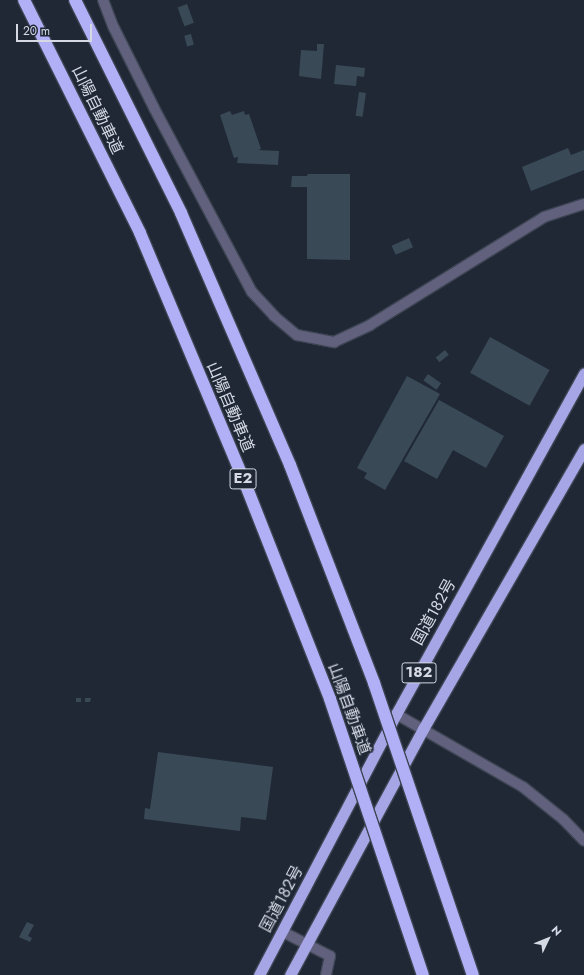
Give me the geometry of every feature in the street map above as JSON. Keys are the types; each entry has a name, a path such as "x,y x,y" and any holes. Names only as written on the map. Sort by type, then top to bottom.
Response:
{"highway":[{"name":"山陽自動車道","path":"24,0 140,233 245,483 330,699 423,975"},
{"name":"山陽自動車道","path":"75,0 181,213 290,465 374,682 472,975"},
{"name":"国道182号","path":"259,975 396,714 584,373"},
{"name":"182","path":"290,975 423,729 584,449"}],"street":[{"path":"103,0 114,28 154,108 252,292 297,334 334,342 362,329 544,217 584,204"},
{"path":"396,714 523,787 563,819 584,841"},
{"path":"282,932 330,956 326,975"}],"building":[{"path":"187,4 194,23 184,26 178,7"},
{"path":"191,34 194,45 187,46 184,36"},
{"path":"317,44 324,44 321,79 299,76 301,50 317,51"},
{"path":"336,65 365,68 364,77 357,76 356,86 334,84"},
{"path":"359,92 366,93 363,117 356,116"},
{"path":"230,111 232,115 244,111 245,115 249,114 261,149 258,150 279,151 278,165 237,163 238,157 234,158 220,115"},
{"path":"568,148 571,155 584,150 584,170 531,191 522,167"},
{"path":"308,174 350,174 350,260 307,259 307,187 291,187 292,176 307,176"},
{"path":"409,238 413,247 396,255 392,246"},
{"path":"490,337 549,370 530,406 470,373"},
{"path":"445,350 449,355 439,362 436,358"},
{"path":"428,374 441,383 437,390 423,381"},
{"path":"407,376 440,394 385,490 364,478 367,473 357,468"},
{"path":"439,400 504,436 486,468 453,450 437,479 404,461"},
{"path":"76,698 81,698 81,702 76,702"},
{"path":"85,698 91,698 90,702 85,702"},
{"path":"158,752 273,767 266,820 241,817 240,831 144,819 145,808 150,809"},
{"path":"27,922 34,925 28,936 32,938 30,942 19,937"}]}
